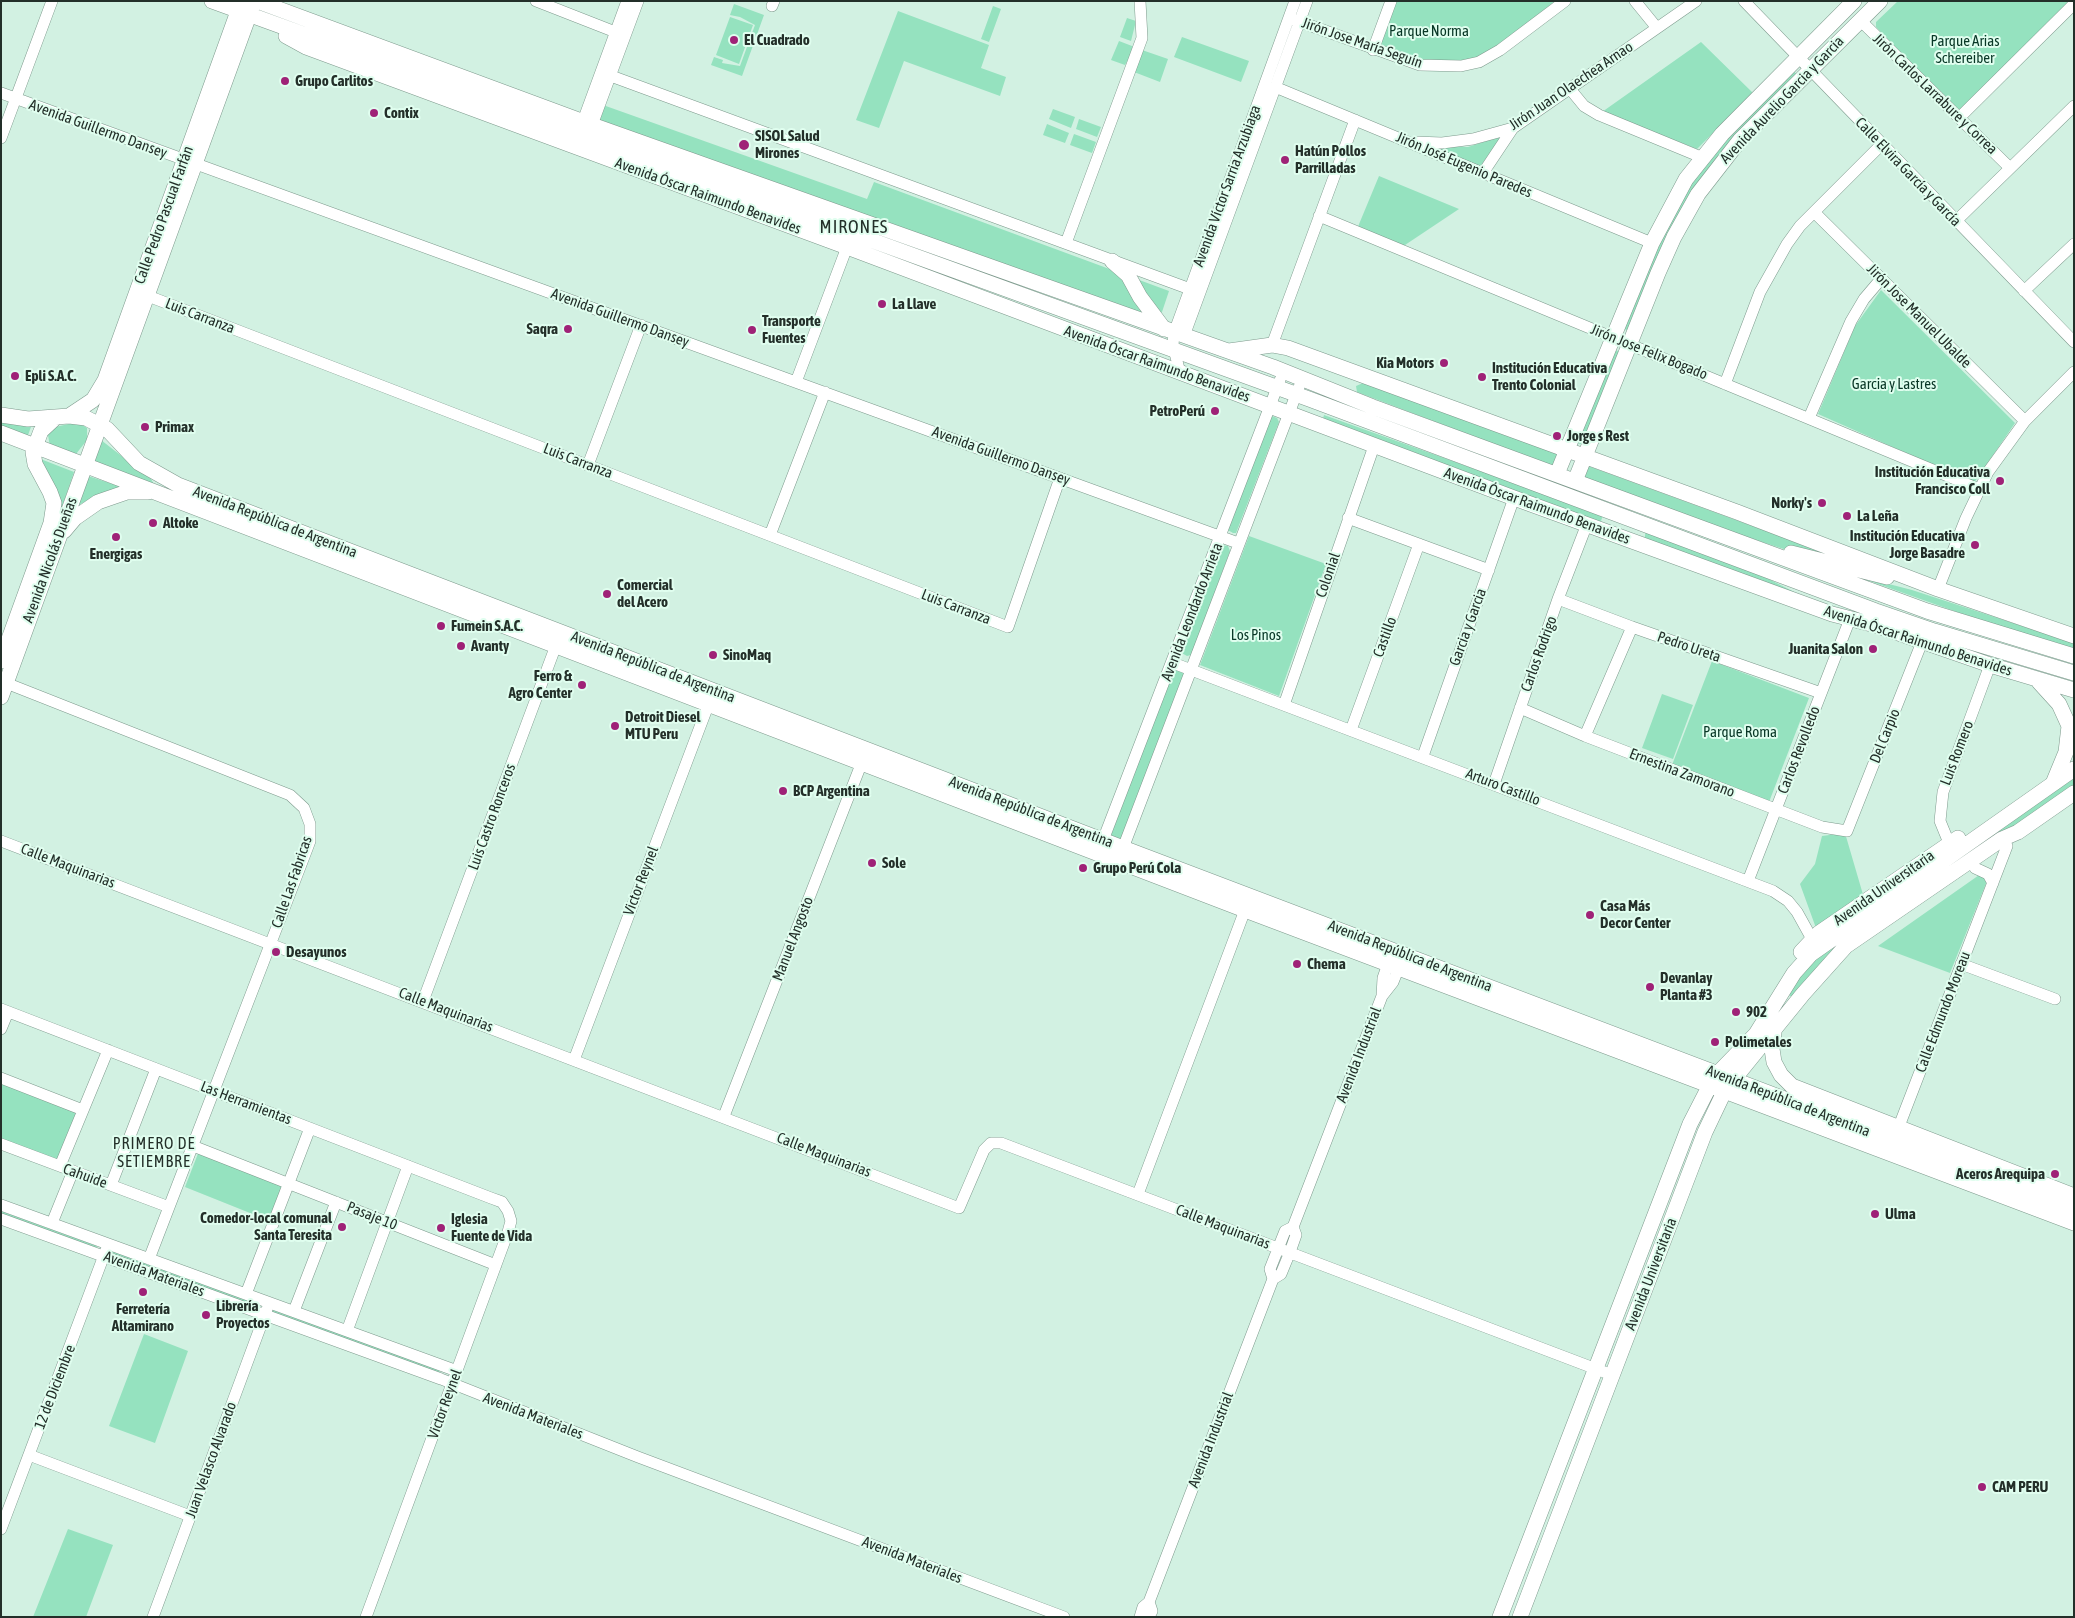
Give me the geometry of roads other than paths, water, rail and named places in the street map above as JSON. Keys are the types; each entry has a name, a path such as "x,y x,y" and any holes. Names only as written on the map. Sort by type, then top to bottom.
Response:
{"main road":[{"name":"Avenida Óscar Raimundo Benavides","path":"212,1 248,6 587,128 1284,371 1373,407 1557,474 1735,542 1927,611 2074,656"},
{"name":"Avenida Aurelio Garcia y Garcia","path":"1557,474 1652,243 1674,200 1701,157 1854,1"},
{"name":"Avenida Aurelio Garcia y Garcia","path":"1575,481 1674,237 1698,194 1729,152 1880,1"},
{"name":"Avenida Óscar Raimundo Benavides","path":"248,6 306,47 847,247 1514,498 1850,619 1875,625 1990,665 2074,690"},
{"name":"Calle Pedro Pascual Farfán","path":"62,417 93,400 105,380 248,6"},
{"name":"Avenida Óscar Raimundo Benavides","path":"587,128 1054,308 1296,394 1876,611 2074,674"},
{"name":"Calle Pedro Pascual Farfán","path":"100,424 148,296 189,162"},
{"path":"1112,261 1128,275 1140,297 1174,333"},
{"path":"1054,308 1102,344"},
{"name":"Avenida Óscar Raimundo Benavides","path":"1227,351 1272,345 1288,348 1938,589 2074,636"},
{"name":"Avenida República de Argentina","path":"1,415 28,419 86,418 100,424 139,463 178,485 559,638 1120,854 1714,1079 2074,1223"},
{"path":"34,445 41,431 62,417"},
{"name":"Avenida Nicolás Dueñas","path":"4,690 100,424"},
{"name":"Avenida República de Argentina","path":"1,433 159,493 559,638 709,703 862,762 1100,846"},
{"name":"Avenida Nicolás Dueñas","path":"1,661 54,511 50,492 35,464 34,445"},
{"path":"57,543 75,518 98,502 128,492 159,493"},
{"path":"1735,542 1784,551 1938,589"},
{"path":"1749,562 1875,625"},
{"path":"2034,678 2056,699 2068,724 2067,749 2061,768 2052,784"},
{"name":"Avenida Universitaria","path":"1500,1617 1690,1124 1714,1079 1756,1034 1794,973 1810,954 2074,769"},
{"name":"Avenida Universitaria","path":"1520,1617 1705,1132 1729,1085 1795,1004 1834,962 1846,946 2002,839 2018,832 2074,793"},
{"name":"Avenida Universitaria","path":"1794,973 1802,950 1812,939 1968,831 1994,825"},
{"name":"Avenida Universitaria","path":"1834,962 1852,953 2007,846 2018,832"},
{"name":"Avenida República de Argentina","path":"1120,854 1245,910 1396,959"},
{"path":"1781,994 1795,1004"},
{"path":"1774,1032 1772,1049 1774,1062 1781,1075 1813,1102"},
{"name":"Avenida República de Argentina","path":"1729,1085 1813,1102 1897,1133 2074,1209"},
{"path":"1897,1133 2074,1196"},
{"path":"1544,1501 1561,1508"}],"street":[{"path":"1,138 52,1"},
{"path":"536,1 620,34"},
{"path":"587,128 611,76 627,1"},
{"path":"598,155 587,128 620,34 638,1"},
{"path":"1066,243 1142,38 1140,1"},
{"name":"Avenida Víctor Sarria Arzubiaga","path":"1174,333 1276,86 1294,20 1295,1"},
{"name":"Avenida Víctor Sarria Arzubiaga","path":"1180,373 1174,351 1174,333 1294,20 1307,1"},
{"path":"1374,50 1391,1"},
{"name":"Jirón Jose María Seguín","path":"1294,20 1420,65 1441,67 1478,62 1500,50 1565,1"},
{"path":"1635,1 1657,28"},
{"name":"Jirón Juan Olaechea Arnao","path":"1406,141 1442,144 1473,140 1512,128 1696,1"},
{"name":"Calle Elvira García y García","path":"1744,1 1881,145 2074,342"},
{"path":"1959,118 2074,4"},
{"name":"Jirón Carlos Larrabure y Correa","path":"1861,20 2010,168"},
{"path":"611,76 1190,289"},
{"name":"Jirón José Eugenio Paredes","path":"1276,86 1652,243"},
{"path":"1570,89 1578,100 1592,111 1701,157"},
{"name":"Avenida Guillermo Dansey","path":"1,93 1238,544"},
{"path":"1956,221 2074,106"},
{"path":"1272,345 1355,120"},
{"path":"1483,173 1512,128"},
{"path":"1724,384 1760,292 1786,244 1814,212 1881,145"},
{"name":"Jirón Jose Manuel Ubalde","path":"1814,212 2025,421"},
{"name":"Jirón Jose Felix Bogado","path":"1319,216 1979,489"},
{"path":"2024,291 2074,244"},
{"path":"796,382 847,247"},
{"path":"1809,418 1851,321 1864,299 1881,279"},
{"name":"Luis Carranza","path":"148,296 1008,627 1060,478"},
{"path":"588,465 641,325"},
{"name":"Avenida Leondardo Arrieta","path":"1100,846 1173,663 1284,371"},
{"path":"1938,589 1979,489 2025,421 2074,372"},
{"name":"Avenida Leondardo Arrieta","path":"1120,854 1192,670 1302,378"},
{"path":"770,535 825,392"},
{"name":"Colonial","path":"1284,705 1374,446"},
{"name":"Garcia y Garcia","path":"1423,756 1514,498"},
{"path":"1348,518 1489,570"},
{"name":"Carlos Rodrigo","path":"1494,784 1558,599 1587,524"},
{"name":"Castillo","path":"1351,730 1418,544"},
{"name":"Pedro Ureta","path":"1558,599 1821,693"},
{"name":"Carlos Revolledo","path":"1748,881 1850,619"},
{"path":"1585,736 1632,627"},
{"name":"Luis Castro Ronceros","path":"423,1002 559,638"},
{"name":"Del Carpio","path":"1847,831 1922,642"},
{"name":"Arturo Castillo","path":"1173,663 1423,756 1773,891 1788,901 1812,939"},
{"name":"Luis Romero","path":"1949,843 1940,821 1943,792 1990,665"},
{"name":"Calle Las Fabricas","path":"4,690 280,790 298,801 308,816 310,841 149,1259"},
{"name":"Victor Reynel","path":"574,1060 709,703"},
{"name":"Ernestina Zamorano","path":"1520,708 1585,736 1822,828 1847,831"},
{"name":"Manuel Angosto","path":"724,1116 862,762"},
{"name":"Calle Maquinarias","path":"1,841 724,1116 959,1208 984,1150 991,1143 1001,1143 1612,1375"},
{"name":"Calle Edmundo Moreau","path":"1897,1133 2007,846"},
{"path":"1975,868 1988,874 1993,883"},
{"path":"1138,1194 1245,910"},
{"name":"Avenida Industrial","path":"1140,1617 1143,1607 1150,1602 1273,1279 1281,1274 1284,1250 1296,1235 1293,1227 1382,996 1381,986 1396,959"},
{"path":"1961,964 2055,998"},
{"path":"1,1029 5,1011"},
{"name":"Las Herramientas","path":"5,1011 491,1198"},
{"path":"60,1166 108,1050"},
{"path":"111,1185 156,1069"},
{"path":"1,1078 83,1110"},
{"path":"246,1294 310,1128"},
{"name":"Cahuide","path":"1,1144 169,1207"},
{"name":"Pasaje 10","path":"193,1146 496,1265"},
{"path":"346,1330 408,1166"},
{"path":"52,1223 72,1171"},
{"name":"Victor Reynel","path":"366,1617 511,1221 508,1211 502,1202 491,1198"},
{"path":"294,1311 336,1202"},
{"name":"Avenida Materiales","path":"1,1205 457,1371"},
{"name":"Avenida Materiales","path":"1,1219 452,1384 629,1453 1064,1617"},
{"name":"12 de Diciembre","path":"1,1529 109,1244"},
{"name":"Juan Velasco Alvarado","path":"153,1617 269,1302"},
{"path":"29,1455 190,1516"},
{"name":"Avenida Industrial","path":"1149,1617 1152,1610 1150,1602"}],"place":[{"name":"El Cuadrado","path":"734,40"},
{"name":"Grupo Carlitos","path":"285,81"},
{"name":"Contix","path":"374,113"},
{"name":"SISOL Salud Mirones","path":"744,145"},
{"name":"Hatún Pollos Parrilladas","path":"1285,160"},
{"name":"La Llave","path":"882,304"},
{"name":"Saqra","path":"568,329"},
{"name":"Transporte Fuentes","path":"752,330"},
{"name":"Kia Motors","path":"1444,363"},
{"name":"Epli S.A.C.","path":"15,376"},
{"name":"Institución Educativa Trento Colonial","path":"1482,377"},
{"name":"PetroPerú","path":"1215,411"},
{"name":"Primax","path":"145,427"},
{"name":"Jorge s Rest","path":"1557,436"},
{"name":"Institución Educativa Francisco Coll","path":"2000,481"},
{"name":"Norky's","path":"1822,503"},
{"name":"La Leña","path":"1847,516"},
{"name":"Altoke","path":"153,523"},
{"name":"Energigas","path":"116,537"},
{"name":"Institución Educativa Jorge Basadre","path":"1975,545"},
{"name":"Comercial del Acero","path":"607,594"},
{"name":"Fumein S.A.C.","path":"441,626"},
{"name":"Avanty","path":"461,646"},
{"name":"Juanita Salon","path":"1873,649"},
{"name":"SinoMaq","path":"713,655"},
{"name":"Ferro & Agro Center","path":"582,685"},
{"name":"Detroit Diesel MTU Peru","path":"615,726"},
{"name":"BCP Argentina","path":"783,791"},
{"name":"Sole","path":"872,863"},
{"name":"Grupo Perú Cola","path":"1083,868"},
{"name":"Casa Más Decor Center","path":"1590,915"},
{"name":"Desayunos","path":"276,952"},
{"name":"Chema","path":"1297,964"},
{"name":"Devanlay Planta #3","path":"1650,987"},
{"name":"902","path":"1736,1012"},
{"name":"Polimetales","path":"1715,1042"},
{"name":"Aceros Arequipa","path":"2055,1174"},
{"name":"Ulma","path":"1875,1214"},
{"name":"Comedor-local comunal Santa Teresita","path":"342,1227"},
{"name":"Iglesia Fuente de Vida","path":"441,1228"},
{"name":"Ferretería Altamirano","path":"143,1292"},
{"name":"Librería Proyectos","path":"206,1315"},
{"name":"CAM PERU","path":"1982,1487"}],"district":[{"name":"MIRONES","path":"854,227"},
{"name":"PRIMERO DE SETIEMBRE","path":"154,1153"}],"park label":[{"name":"Parque Norma","path":"1429,31"},
{"name":"Parque Arias Schereiber","path":"1965,50"},
{"name":"Garcia y Lastres","path":"1894,384"},
{"name":"Los Pinos","path":"1256,635"},
{"name":"Parque Roma","path":"1740,732"}]}
